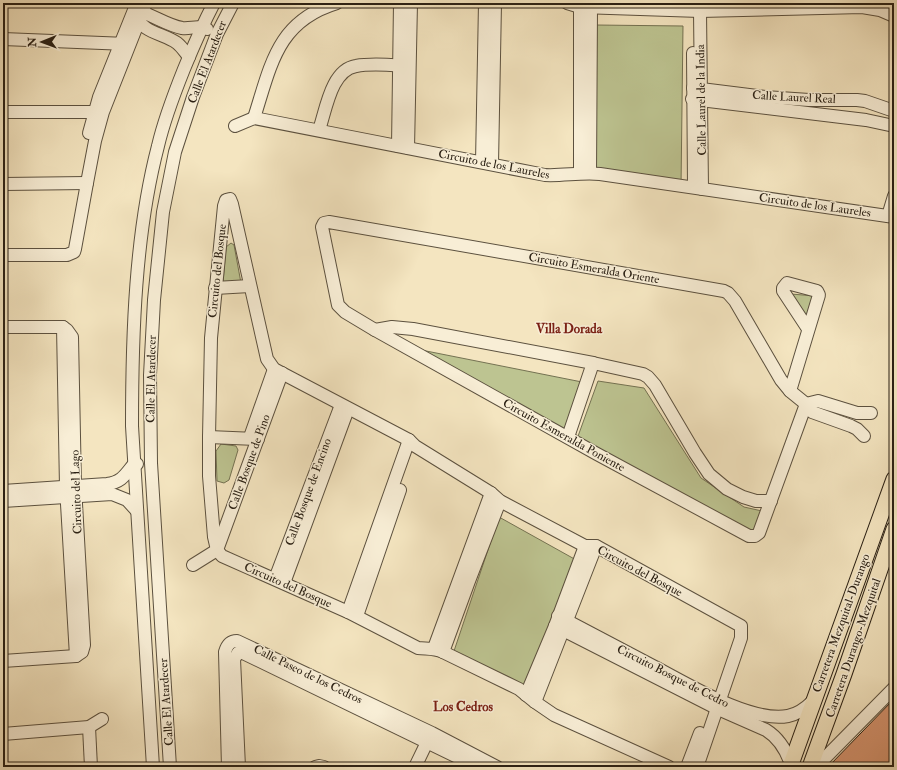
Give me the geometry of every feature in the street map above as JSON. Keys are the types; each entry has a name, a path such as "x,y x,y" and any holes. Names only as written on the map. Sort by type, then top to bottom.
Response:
{"main road":[{"name":"Carretera Mezquital-Durango","path":"790,765 894,480"},
{"name":"Carretera Durango-Mezquital","path":"810,767 894,529"}],"street":[{"name":"Calle El Atardecer","path":"153,767 134,464 132,384 136,298 141,246 153,168 166,120 189,57 202,26 214,3"},
{"name":"Calle El Atardecer","path":"170,767 151,463 150,375 154,300 163,212 175,152 193,97 217,34 233,3"},
{"path":"235,126 254,118 275,55 286,37 300,22 311,14 337,3"},
{"path":"400,3 404,66 403,147"},
{"path":"404,66 411,3"},
{"path":"485,3 489,82"},
{"path":"487,163 489,82 495,3"},
{"path":"566,3 585,8 696,10 869,5 894,16"},
{"path":"585,8 585,173"},
{"path":"139,10 174,26 192,28 202,26 217,34"},
{"path":"3,255 67,255 71,254 75,249 83,184 95,141 98,112 139,10"},
{"path":"139,10 147,29 175,42 182,47 189,57"},
{"name":"Calle Laurel de la India","path":"696,10 698,188"},
{"path":"3,39 125,44"},
{"path":"319,130 334,84 344,71 355,66 404,66"},
{"name":"Calle Laurel Real","path":"697,94 809,100 861,101 894,111"},
{"name":"Calle Laurel Real","path":"697,94 808,113 866,120 894,126"},
{"path":"808,113 809,100"},
{"path":"3,112 98,112"},
{"name":"Circuito de los Laureles","path":"254,118 545,175 554,176 585,173 891,216 894,196"},
{"path":"3,184 83,184"},
{"name":"Circuito del Bosque","path":"669,767 554,714 530,699 519,689 439,650 418,648 352,614 222,556 216,550 209,482 211,338 215,288 224,206 226,200 228,199 232,204 267,359 278,371 412,443 491,493 500,501 591,546 741,626 741,638 687,767"},
{"name":"Circuito Esmeralda Oriente","path":"340,308 322,227 324,223 329,222 724,291 732,296 781,380 790,391 806,404 812,412 852,426 864,436"},
{"path":"215,288 250,286"},
{"path":"136,298 154,300"},
{"name":"Circuito Esmeralda Poniente","path":"340,308 375,330 749,536 755,536 759,533 771,501"},
{"name":"Circuito del Lago","path":"3,327 63,328 70,333 72,342 70,492 76,656 3,661"},
{"path":"375,330 392,327 413,329 638,372 648,377 655,385 709,474 727,489 743,497 756,501 771,501 806,404 818,400 857,414 871,414"},
{"path":"790,391 808,330"},
{"path":"568,437 593,363"},
{"name":"Calle Bosque de Pino","path":"214,537 278,371"},
{"name":"Calle Bosque de Encino","path":"280,581 344,407"},
{"path":"209,437 253,439"},
{"name":"Calle Bosque de Pino","path":"216,550 253,439"},
{"path":"352,614 412,443"},
{"path":"3,501 70,492 116,483 122,479 134,464 151,463"},
{"path":"3,491 112,494 127,500 136,511"},
{"path":"439,650 465,579 491,493"},
{"path":"465,579 500,501"},
{"path":"530,699 591,546"},
{"path":"193,565 216,550"},
{"path":"145,622 161,621"},
{"name":"Circuito Bosque de Cedro","path":"561,623 714,703 747,716 772,733 780,742 787,752 790,765"},
{"name":"Calle Paseo de los Cedros","path":"230,643 233,641 242,642 335,692 433,740 497,767"},
{"path":"228,767 225,652 230,643 238,653"},
{"name":"Calle Paseo de los Cedros","path":"239,767 234,659 238,653 243,653 335,692"},
{"path":"816,767 894,688"},
{"name":"Circuito Bosque de Cedro","path":"747,716 787,716 797,714 813,701"},
{"name":"Circuito del Bosque","path":"697,767 714,703"},
{"path":"3,734 89,727 102,719"},
{"path":"89,727 91,767"},
{"path":"415,767 433,740"},
{"path":"424,767 433,740"},
{"name":"Calle Paseo de los Cedros","path":"433,740 478,767"},
{"path":"315,767 324,767"}],"green space":[{"path":"596,25 683,26 681,187 594,174"},
{"path":"231,243 234,245 241,283 223,283 226,247"},
{"path":"791,294 815,296 807,319"},
{"path":"396,345 582,382 563,437"},
{"path":"598,381 644,388 701,478 744,507 762,511 753,537 577,439"},
{"path":"221,444 236,446 238,450 229,480 224,483 217,481 216,451"},
{"path":"499,517 578,561 528,691 452,657"}],"building":[{"path":"894,699 894,767 828,767"}],"district":[{"name":"Villa Dorada","path":"569,328"},
{"name":"Los Cedros","path":"463,706"}]}
